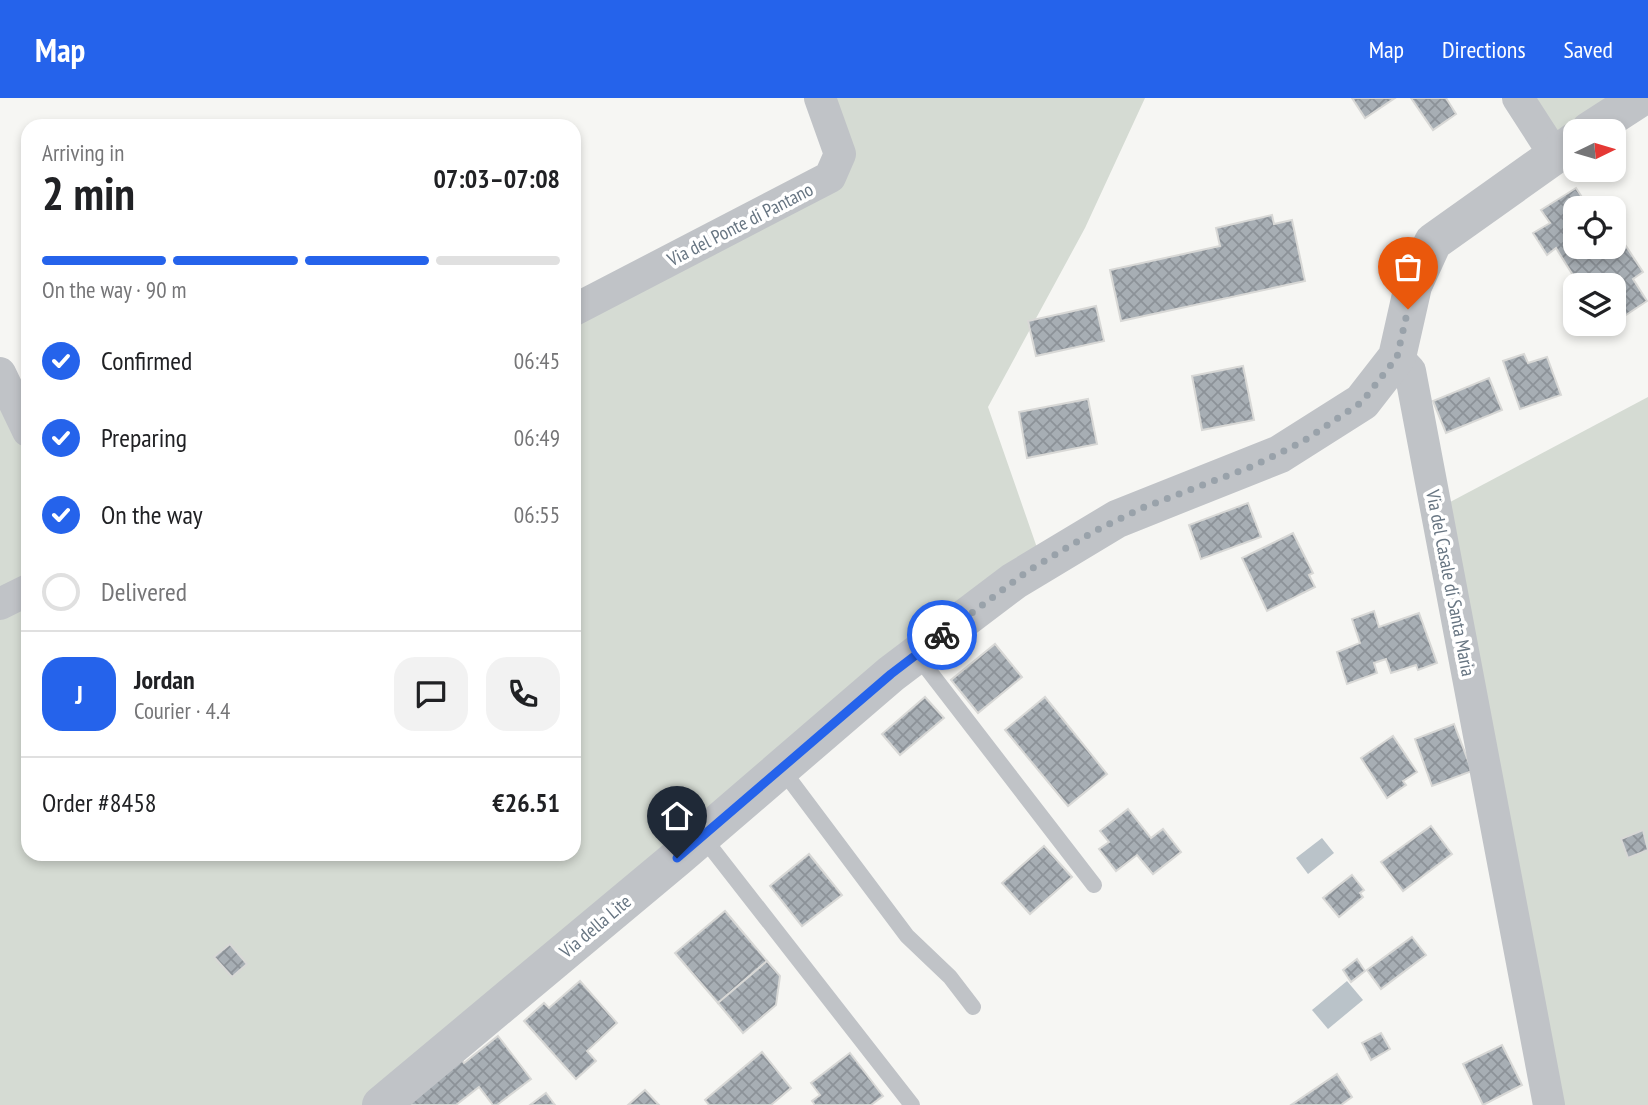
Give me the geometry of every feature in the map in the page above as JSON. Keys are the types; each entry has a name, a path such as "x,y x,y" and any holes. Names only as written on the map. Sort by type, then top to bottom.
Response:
{"street":[{"name":"Via del Ponte di Pantano","path":"581,306 830,177 840,154 820,98"},
{"path":"1518,98 1563,146"},
{"path":"1608,119 1640,98"},
{"path":"1397,357 1413,286 1433,242 1563,149"},
{"name":"Via della Lite","path":"381,1105 916,654 1014,581 1093,532 1142,508 1253,466 1322,429 1362,402 1397,357"},
{"name":"Via del Casale di Santa Maria","path":"1397,357 1410,371 1413,383 1549,1105"},
{"path":"0,373 21,416"},
{"path":"0,604 21,594"}],"lane":[{"path":"916,654 1094,885"},
{"path":"781,768 901,927 950,977 973,1007"},
{"path":"702,836 912,1105"}],"shaded area":[{"path":"820,98 1145,98 1085,228 988,407 1042,562 381,1105 0,1105 0,371 21,416 21,861 581,861 581,306 830,177"},
{"path":"1518,98 1640,98 1608,119 1563,119 1563,148 1554,154"},
{"path":"1648,397 1648,1105 1548,1105 1437,509"},
{"path":"1322,838 1334,853 1308,874 1296,858"},
{"path":"1347,981 1363,1000 1328,1029 1312,1010"}],"building":[{"path":"1352,98 1395,98 1365,118"},
{"path":"1411,98 1446,98 1456,114 1433,130"},
{"path":"1576,188 1581,196 1563,196"},
{"path":"1563,196 1563,259 1626,259 1626,246 1643,272 1633,279 1647,301 1626,315 1626,273 1572,273 1556,248 1547,255 1533,233 1550,223 1541,210"},
{"path":"1272,215 1274,224 1292,220 1305,281 1121,321 1110,270 1220,246 1216,228"},
{"path":"1096,306 1104,341 1036,356 1028,321"},
{"path":"1524,354 1528,363 1547,357 1561,395 1520,409 1503,361"},
{"path":"1243,366 1254,420 1202,430 1192,376"},
{"path":"1489,378 1502,410 1446,433 1433,401"},
{"path":"1088,399 1097,444 1027,458 1019,412"},
{"path":"1248,503 1261,537 1201,559 1189,525"},
{"path":"1293,533 1313,573 1309,575 1315,587 1267,611 1242,558"},
{"path":"1374,611 1379,627 1419,613 1437,663 1418,670 1416,665 1391,673 1386,659 1374,663 1377,673 1347,684 1337,652 1360,643 1352,619"},
{"path":"995,644 1022,677 978,713 951,680"},
{"path":"925,697 944,718 900,755 882,734"},
{"path":"1045,697 1107,774 1068,806 1005,730"},
{"path":"1454,724 1472,771 1432,786 1415,739"},
{"path":"1393,736 1417,772 1403,781 1406,785 1387,798 1361,758"},
{"path":"1128,809 1151,838 1163,829 1181,852 1153,874 1137,855 1116,871 1099,849 1109,842 1100,831"},
{"path":"1431,826 1452,854 1403,891 1381,862"},
{"path":"1643,830 1648,850 1628,858 1621,839"},
{"path":"1044,846 1072,877 1030,914 1002,883"},
{"path":"809,854 842,895 802,926 770,886"},
{"path":"1352,875 1364,890 1360,893 1363,897 1339,917 1323,898"},
{"path":"725,911 767,961 718,1003 675,953"},
{"path":"1412,937 1426,955 1381,989 1367,970"},
{"path":"230,944 247,964 232,977 214,957"},
{"path":"1357,959 1365,971 1351,982 1343,970"},
{"path":"767,961 780,976 776,1005 743,1033 718,1003"},
{"path":"580,981 617,1023 587,1051 596,1061 576,1079 524,1021 544,1003 549,1008"},
{"path":"1381,1033 1390,1049 1371,1060 1362,1043"},
{"path":"498,1036 531,1079 497,1105 493,1105 479,1087 456,1105 412,1105 408,1099 461,1059 464,1063"},
{"path":"1502,1045 1522,1085 1483,1105 1463,1064"},
{"path":"762,1052 791,1088 771,1105 709,1105 705,1100"},
{"path":"850,1053 883,1096 871,1105 815,1105 812,1101 820,1095 811,1083"},
{"path":"1337,1074 1352,1097 1341,1105 1291,1105"},
{"path":"645,1090 659,1105 628,1105"},
{"path":"546,1093 555,1105 530,1105"}],"way so far":[{"path":"942,635 1028,571 1073,543 1142,508 1280,454 1362,402 1397,357 1408,309"}],"route":[{"path":"677,858 891,674 942,635"}]}
